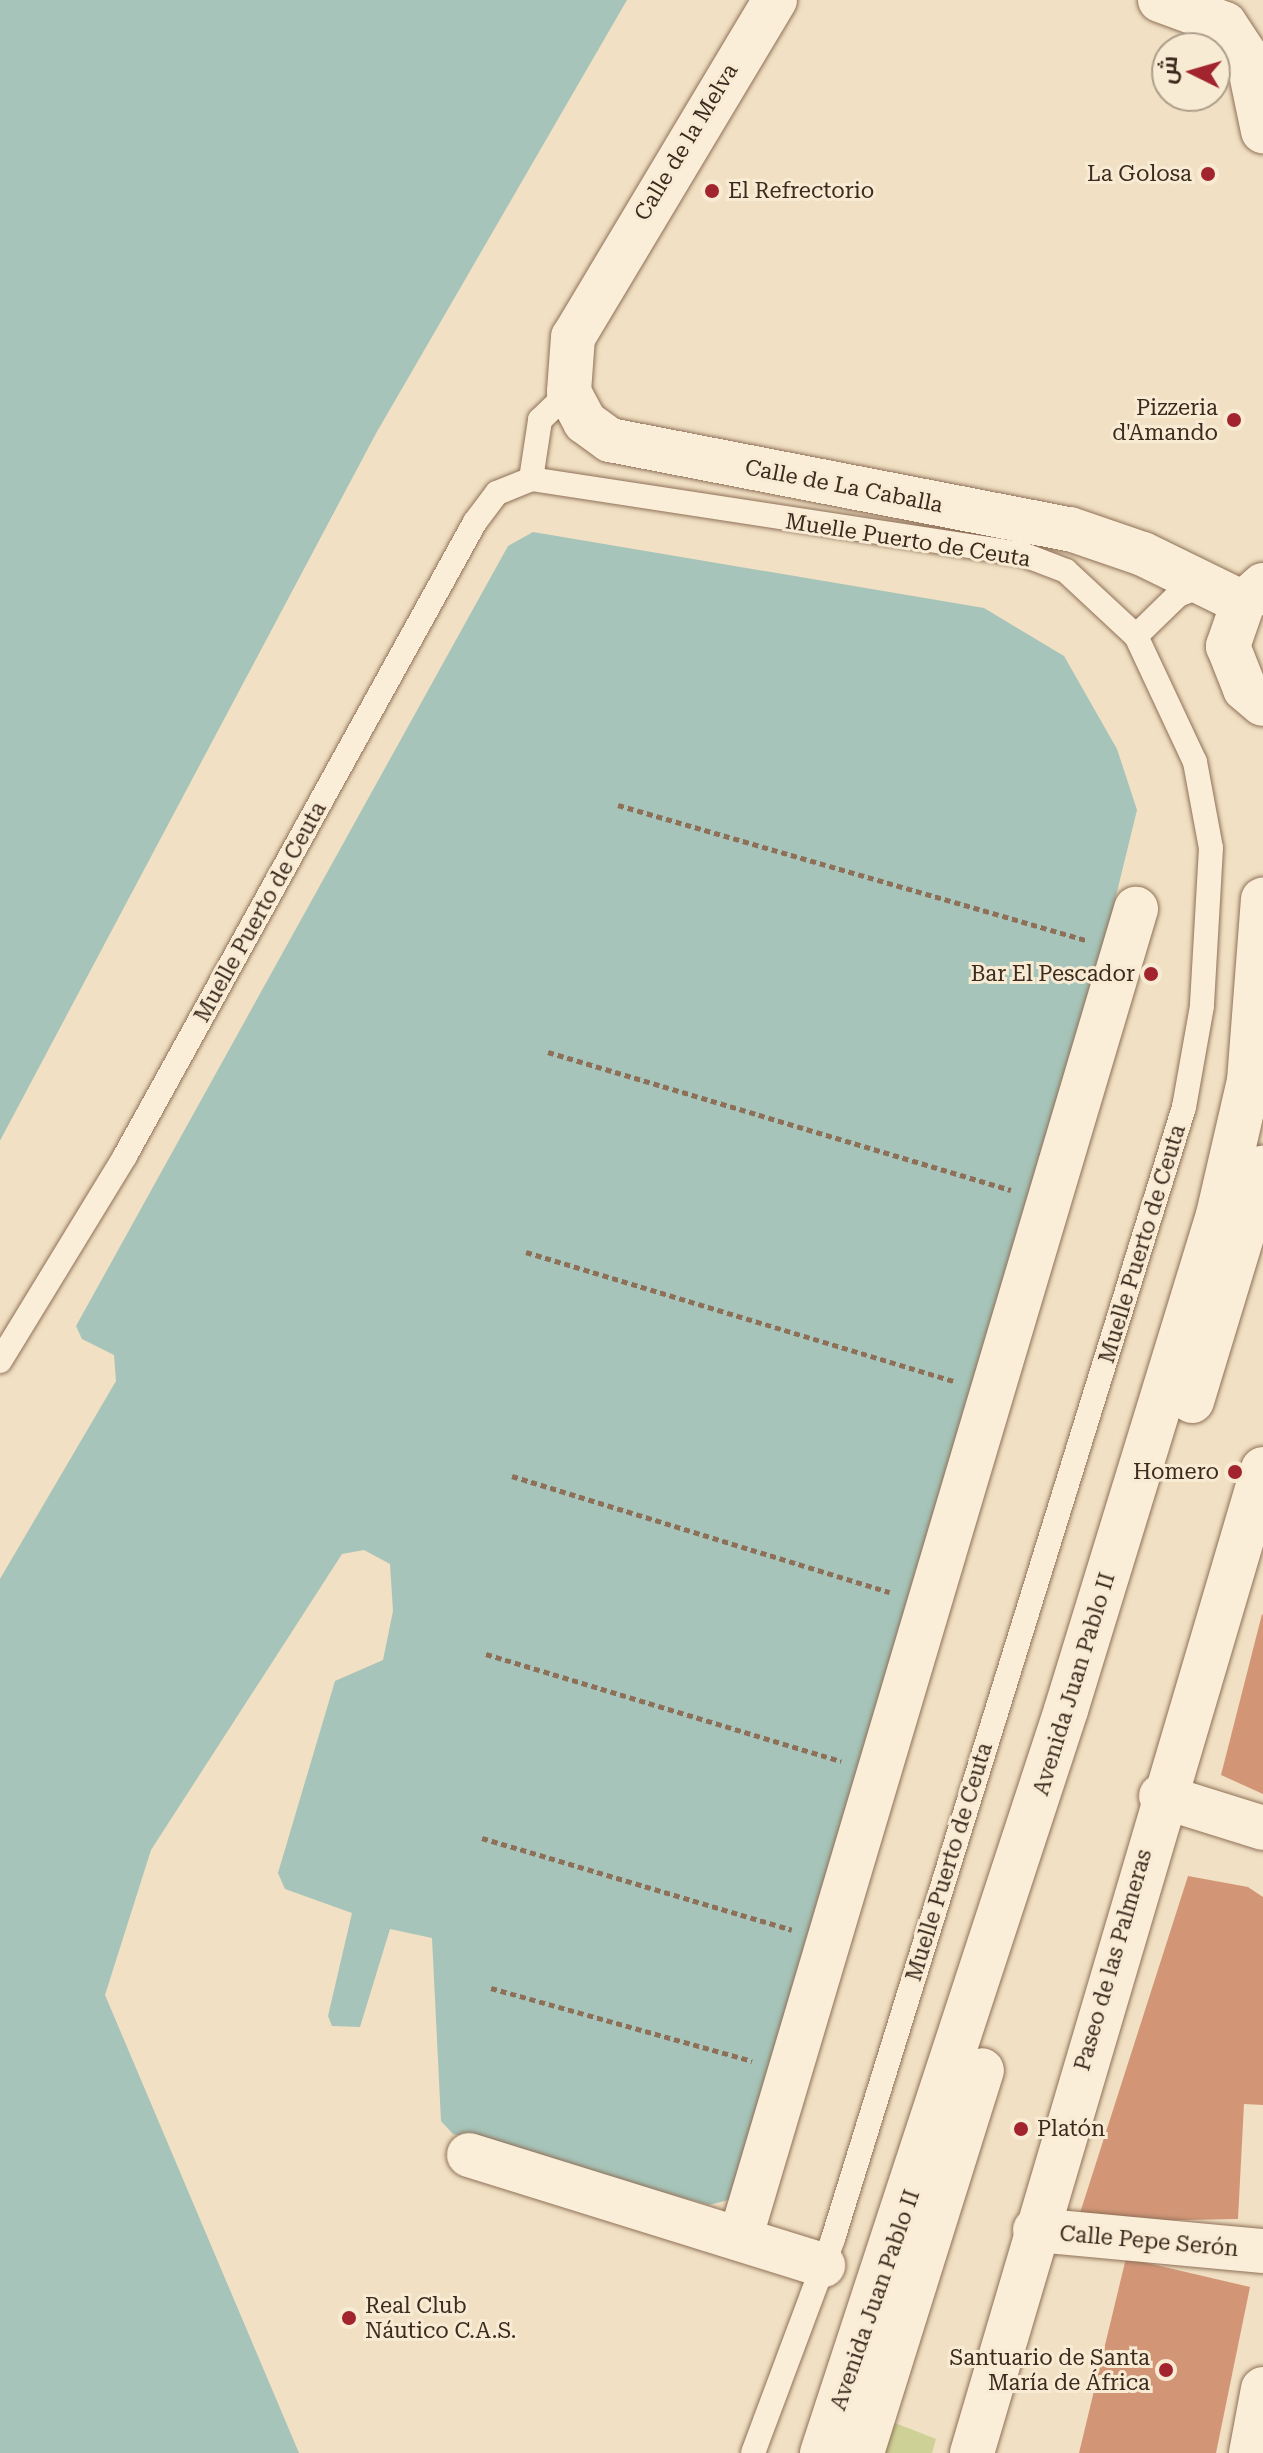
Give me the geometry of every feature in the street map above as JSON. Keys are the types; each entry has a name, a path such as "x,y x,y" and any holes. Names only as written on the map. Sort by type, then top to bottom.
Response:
{"street":[{"name":"Calle de la Melva","path":"569,392 573,337 599,284 775,0"},
{"path":"1160,0 1225,24 1248,59 1263,131"},
{"name":"Calle de La Caballa","path":"569,392 585,422 610,440 1070,529 1238,590"},
{"path":"1238,590 1232,623 1231,658 1245,689 1263,704 1263,726"},
{"name":"Avenida Juan Pablo II","path":"822,2453 1066,1710 1218,1215 1249,1081 1263,900"},
{"path":"740,2239 1136,909"},
{"name":"Avenida Juan Pablo II","path":"862,2453 1263,1168"},
{"name":"Paseo de las Palmeras","path":"972,2453 1161,1796 1263,1469"},
{"path":"1161,1796 1263,1828"},
{"path":"469,2155 823,2265"},
{"name":"Calle Pepe Serón","path":"1035,2230 1263,2251"},
{"path":"1251,2453 1263,2389"}],"lane":[{"path":"531,479 546,407 569,392"},
{"name":"Muelle Puerto de Ceuta","path":"0,1361 125,1156 484,506 531,479 1022,554 1066,571 1136,636 1195,762 1211,848 1202,1006 1184,1107 823,2265 753,2453"},
{"path":"1136,636 1178,595 1238,590"}],"path":[{"path":"618,805 1104,945"},
{"path":"548,1052 1017,1191"},
{"path":"526,1252 960,1383"},
{"path":"512,1476 900,1595"},
{"path":"486,1654 849,1764"},
{"path":"482,1838 798,1932"},
{"path":"491,1988 758,2063"}],"green space":[{"path":"890,2421 936,2439 932,2453 881,2453"}],"water":[{"path":"0,0 627,0 378,430 0,1141"},
{"path":"533,532 984,608 1064,656 1117,749 1137,810 1104,945 736,2198 709,2205 453,2134 441,2121 432,1938 390,1929 360,2027 332,2026 328,2016 352,1913 285,1889 278,1873 335,1681 383,1660 393,1611 390,1564 364,1550 342,1554 151,1850 105,1995 299,2453 0,2453 0,1579 116,1381 114,1355 82,1339 76,1326 508,546"}],"pier":[{"path":"378,430 381,432 0,1145 0,1141"}],"building":[{"path":"1263,1615 1263,1794 1221,1775"},
{"path":"1188,1876 1248,1887 1263,1897 1263,2105 1244,2104 1238,2219 1128,2221 1080,2213"},
{"name":"Santuario de Santa María de África","path":"1126,2258 1250,2287 1216,2453 1079,2453"}],"place":[{"name":"La Golosa","path":"1208,174"},
{"name":"El Refrectorio","path":"712,191"},
{"name":"Pizzeria d'Amando","path":"1234,420"},
{"name":"Bar El Pescador","path":"1151,974"},
{"name":"Homero","path":"1235,1472"},
{"name":"Platón","path":"1021,2129"},
{"name":"Real Club Náutico C.A.S.","path":"349,2318"},
{"name":"Santuario de Santa María de África","path":"1166,2370"}]}
